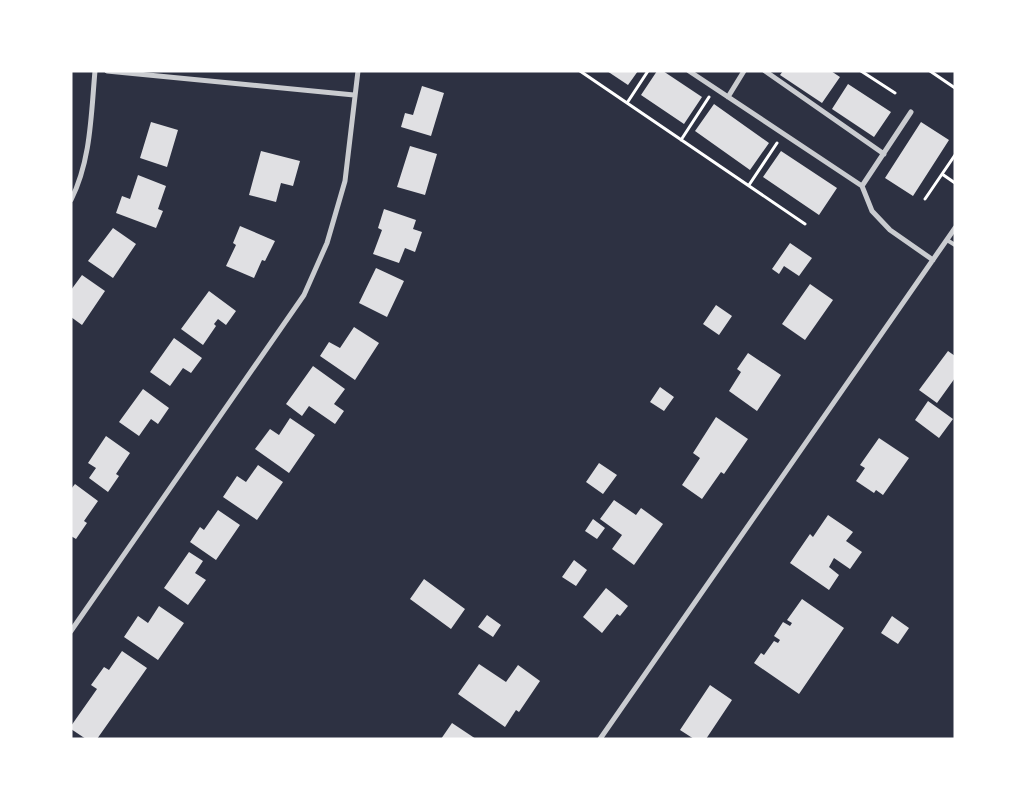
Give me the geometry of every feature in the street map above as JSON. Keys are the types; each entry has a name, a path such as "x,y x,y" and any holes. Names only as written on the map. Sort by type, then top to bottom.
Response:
{"street":[{"path":"71,200 84,168 87,154 95,71"},
{"path":"107,71 354,96"},
{"path":"71,630 304,295 327,243 346,181 358,71"},
{"path":"689,71 862,186 872,211 890,230 933,260"},
{"path":"728,96 744,71"},
{"path":"765,71 884,154"},
{"path":"862,186 911,112"},
{"path":"600,739 955,228"}],"lane":[{"path":"947,240 955,245"}],"path":[{"path":"580,71 806,224"},
{"path":"627,103 648,71"},
{"path":"862,71 895,93"},
{"path":"930,71 955,88"},
{"path":"681,140 715,88"},
{"path":"749,185 783,134"},
{"path":"925,199 955,155"},
{"path":"942,174 955,183"}],"building":[{"path":"607,71 638,71 628,85"},
{"path":"657,71 663,71 702,97 684,124 641,95"},
{"path":"783,71 831,71 840,77 822,103 780,75"},
{"path":"848,84 891,112 874,137 832,109"},
{"path":"422,86 444,93 431,136 401,127 405,113 413,115"},
{"path":"714,104 769,143 750,170 695,131"},
{"path":"151,122 178,130 167,167 140,158"},
{"path":"921,122 949,140 913,196 885,178"},
{"path":"410,146 437,154 425,195 397,187"},
{"path":"261,151 300,161 293,186 281,183 276,202 249,195"},
{"path":"781,151 837,188 819,215 763,177"},
{"path":"138,175 166,186 158,209 163,211 156,228 116,213 122,196 130,199"},
{"path":"384,209 416,220 413,229 422,232 415,252 405,248 399,263 373,254 382,230 378,228"},
{"path":"240,226 275,241 265,261 262,260 254,278 226,266 236,245 233,243"},
{"path":"113,228 136,244 113,278 88,261"},
{"path":"790,243 812,258 799,276 784,266 779,274 772,269"},
{"path":"376,268 404,281 387,317 359,303"},
{"path":"82,275 105,291 82,325 71,317 71,290"},
{"path":"810,284 833,300 805,340 782,324"},
{"path":"209,291 236,311 226,325 218,319 214,324 216,326 203,345 181,329"},
{"path":"716,305 732,316 719,335 703,324"},
{"path":"354,327 379,343 355,380 320,356 329,342 340,348"},
{"path":"174,338 202,358 191,373 183,368 170,386 150,372"},
{"path":"948,351 955,356 955,378 937,403 919,390"},
{"path":"748,353 781,375 757,411 729,391 741,372 737,369"},
{"path":"313,366 345,389 334,404 344,411 335,424 309,406 302,416 286,404"},
{"path":"660,387 674,397 664,411 650,402"},
{"path":"143,389 169,408 158,424 151,419 139,436 119,422"},
{"path":"928,401 953,419 939,438 915,420"},
{"path":"716,417 748,439 724,474 721,472 702,499 682,485 700,458 693,453"},
{"path":"290,418 315,435 289,473 255,449 270,429 279,435"},
{"path":"106,436 130,453 116,474 119,476 108,492 89,478 96,468 88,463"},
{"path":"879,438 909,458 883,495 876,490 874,493 856,481 865,468 860,465"},
{"path":"599,463 617,475 603,494 586,482"},
{"path":"258,465 283,482 257,520 223,497 237,476 246,482"},
{"path":"75,484 98,501 84,521 87,523 76,539 71,536 71,489"},
{"path":"614,500 636,515 641,508 663,524 634,565 612,549 622,535 600,519"},
{"path":"218,510 240,525 216,560 190,542 200,527 204,530"},
{"path":"828,515 853,532 846,541 862,552 850,569 834,558 829,567 839,575 829,590 790,563 810,534 813,537"},
{"path":"593,519 605,528 597,539 585,531"},
{"path":"189,552 203,561 195,573 206,580 188,605 164,588"},
{"path":"574,560 587,570 576,586 562,577"},
{"path":"424,579 465,609 451,629 410,599"},
{"path":"606,588 628,606 620,616 617,614 602,633 583,617"},
{"path":"802,599 844,628 799,694 754,663 761,653 764,655 774,641 778,643 780,640 774,636 783,622 790,626 792,623 787,620"},
{"path":"159,606 184,623 158,660 124,637 138,616 148,623"},
{"path":"487,615 501,625 493,637 478,627"},
{"path":"892,616 909,628 898,644 881,633"},
{"path":"122,651 147,668 97,739 86,739 71,729 71,726 97,689 91,685 104,667 109,670"},
{"path":"479,664 506,682 518,665 540,681 519,712 516,710 505,727 458,694"},
{"path":"710,685 732,700 706,739 694,739 680,730"},
{"path":"452,723 476,739 441,739"}]}
